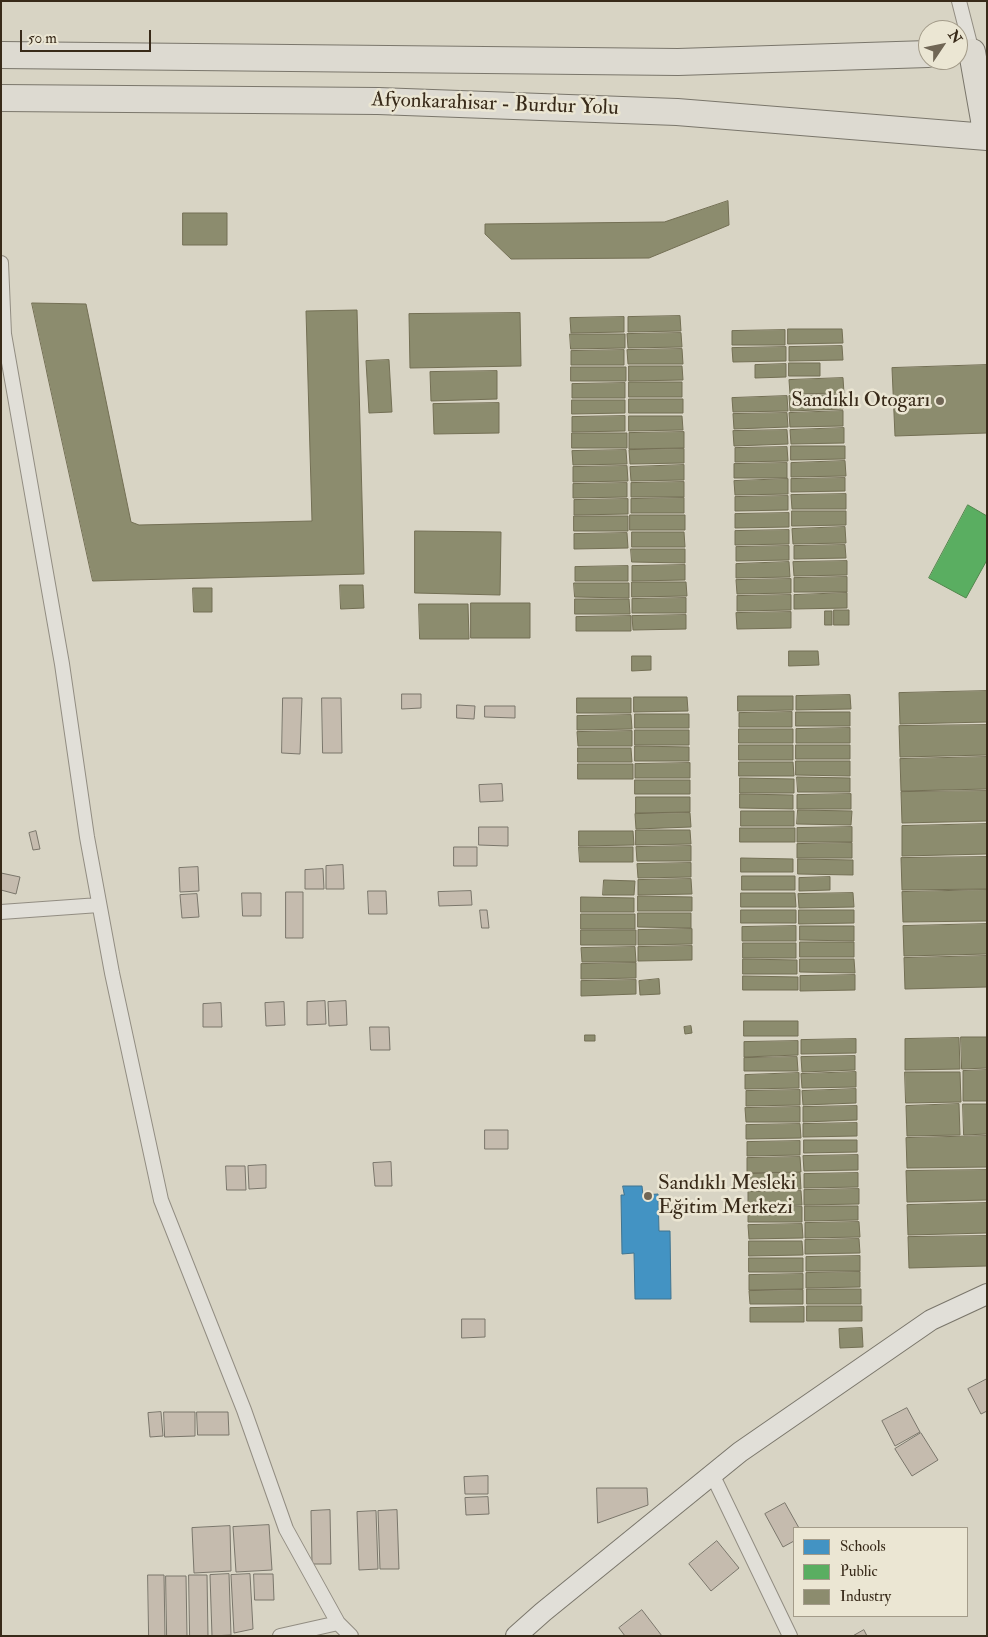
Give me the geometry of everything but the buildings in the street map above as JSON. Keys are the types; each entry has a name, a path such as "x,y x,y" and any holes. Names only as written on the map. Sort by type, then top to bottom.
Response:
{"highway":[{"path":"972,52 987,137"},
{"name":"Afyonkarahisar - Burdur Yolu","path":"1,55 678,62 918,54"},
{"name":"Afyonkarahisar - Burdur Yolu","path":"1,98 378,101 677,112 987,137"}],"street":[{"path":"959,1 972,52"},
{"path":"1,263 4,334 62,664 87,836 112,973 161,1200 244,1410 286,1529 338,1623 351,1636"},
{"path":"1,912 99,905"},
{"path":"516,1636 550,1606 740,1452 931,1320 987,1294"},
{"path":"712,1474 790,1636"},
{"path":"280,1636 338,1623"}],"place":[{"name":"Sandıklı Otogarı","path":"940,401"},
{"name":"Sandıklı Mesleki Eğitim Merkezi","path":"648,1196"}]}
